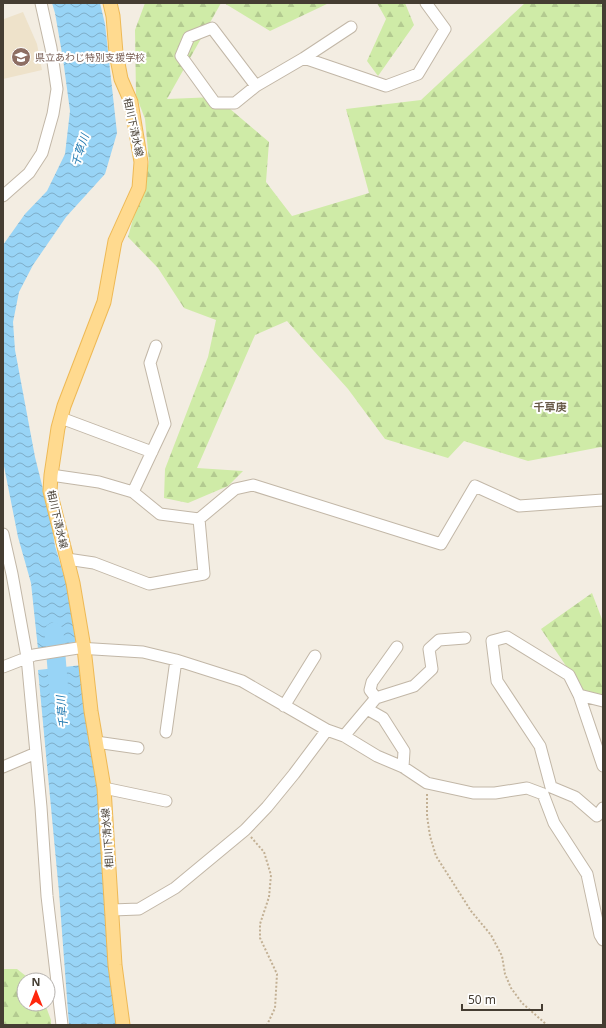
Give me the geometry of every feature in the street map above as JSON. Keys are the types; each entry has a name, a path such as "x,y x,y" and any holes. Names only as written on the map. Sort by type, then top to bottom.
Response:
{"main road":[{"name":"相川下清水線","path":"110,3 113,16 116,53 121,79 131,102 142,162 139,188 115,241 104,302 64,406 51,475 50,491 73,583 81,648 104,788 115,965 123,1025"}],"street":[{"path":"3,196 29,173 42,152 53,114 57,89 51,48 41,3"},
{"path":"304,58 386,86 418,74 445,30 426,3"},
{"path":"256,86 212,28 189,37 181,56 215,103 235,103 256,86 304,58 351,27"},
{"path":"133,492 165,424 150,363 156,346"},
{"path":"61,418 152,452"},
{"path":"51,475 98,482 133,492 160,514 198,519 235,489 253,485 441,544 475,486 519,506 603,500"},
{"path":"67,560 94,563 149,584 204,574 198,519"},
{"path":"3,534 31,656 36,753 42,807 47,896 62,1025"},
{"path":"603,766 579,695 569,675 507,637 492,641 497,681 540,746 554,823 587,874 600,935 603,940"},
{"path":"344,736 376,698 414,686 432,669 429,649 439,640 465,638"},
{"path":"376,698 370,690 372,682 397,647"},
{"path":"3,667 31,656 81,648 143,652 176,660 242,681 327,730 344,736 377,756 403,767 427,784 474,793 495,793 527,788 575,797 597,816 603,808"},
{"path":"284,706 315,656"},
{"path":"166,732 176,660"},
{"path":"579,695 603,701"},
{"path":"367,709 383,718 404,751 403,767"},
{"path":"112,910 139,909 175,888 245,830 290,780 327,730"},
{"path":"96,742 138,748"},
{"path":"3,767 36,753"},
{"path":"104,788 166,801"}],"path":[{"path":"427,784 427,816 430,836 436,856 471,911 491,935 502,956 511,988 522,1003 547,1025"},
{"path":"245,830 264,852 271,875 269,897 260,924 260,938 277,974 275,1008 267,1025"}],"shaded area":[{"name":"県立あわじ特別支援学校","path":"23,12 37,44 42,70 3,79 3,18 4,19"}],"green space":[{"path":"145,3 221,3 167,99 216,97 269,142 266,182 292,216 369,193 346,109 421,100 525,3 603,3 603,449 601,447 528,461 464,441 448,458 385,439 348,389 287,321 255,335 197,468 243,471 228,486 188,503 164,498 165,469 208,357 216,320 184,308 158,268 128,237 149,162 145,119 136,95 135,30"},
{"path":"224,3 329,3 270,31"},
{"path":"377,3 405,3 414,25 378,76 367,61 386,19"},
{"path":"592,593 603,622 603,695 583,691 541,629"},
{"path":"3,969 17,969 21,972 16,972 16,1012 48,1012 51,1025 3,1025"}],"water":[{"path":"52,3 100,3 105,24 117,133 105,174 66,217 33,265 19,292 13,322 15,350 35,457 51,521 55,546 73,605 78,638 72,646 38,649 31,583 18,537 3,461 3,245 25,214 47,191 65,154 70,111 63,59"},
{"path":"82,665 97,777 104,844 104,897 108,951 118,1025 69,1025 59,892 38,670"}],"waterway":[{"name":"千草川","path":"54,632 59,693"}],"place":[{"name":"県立あわじ特別支援学校","path":"21,57"}],"district":[{"name":"千草庚","path":"550,407"}]}
